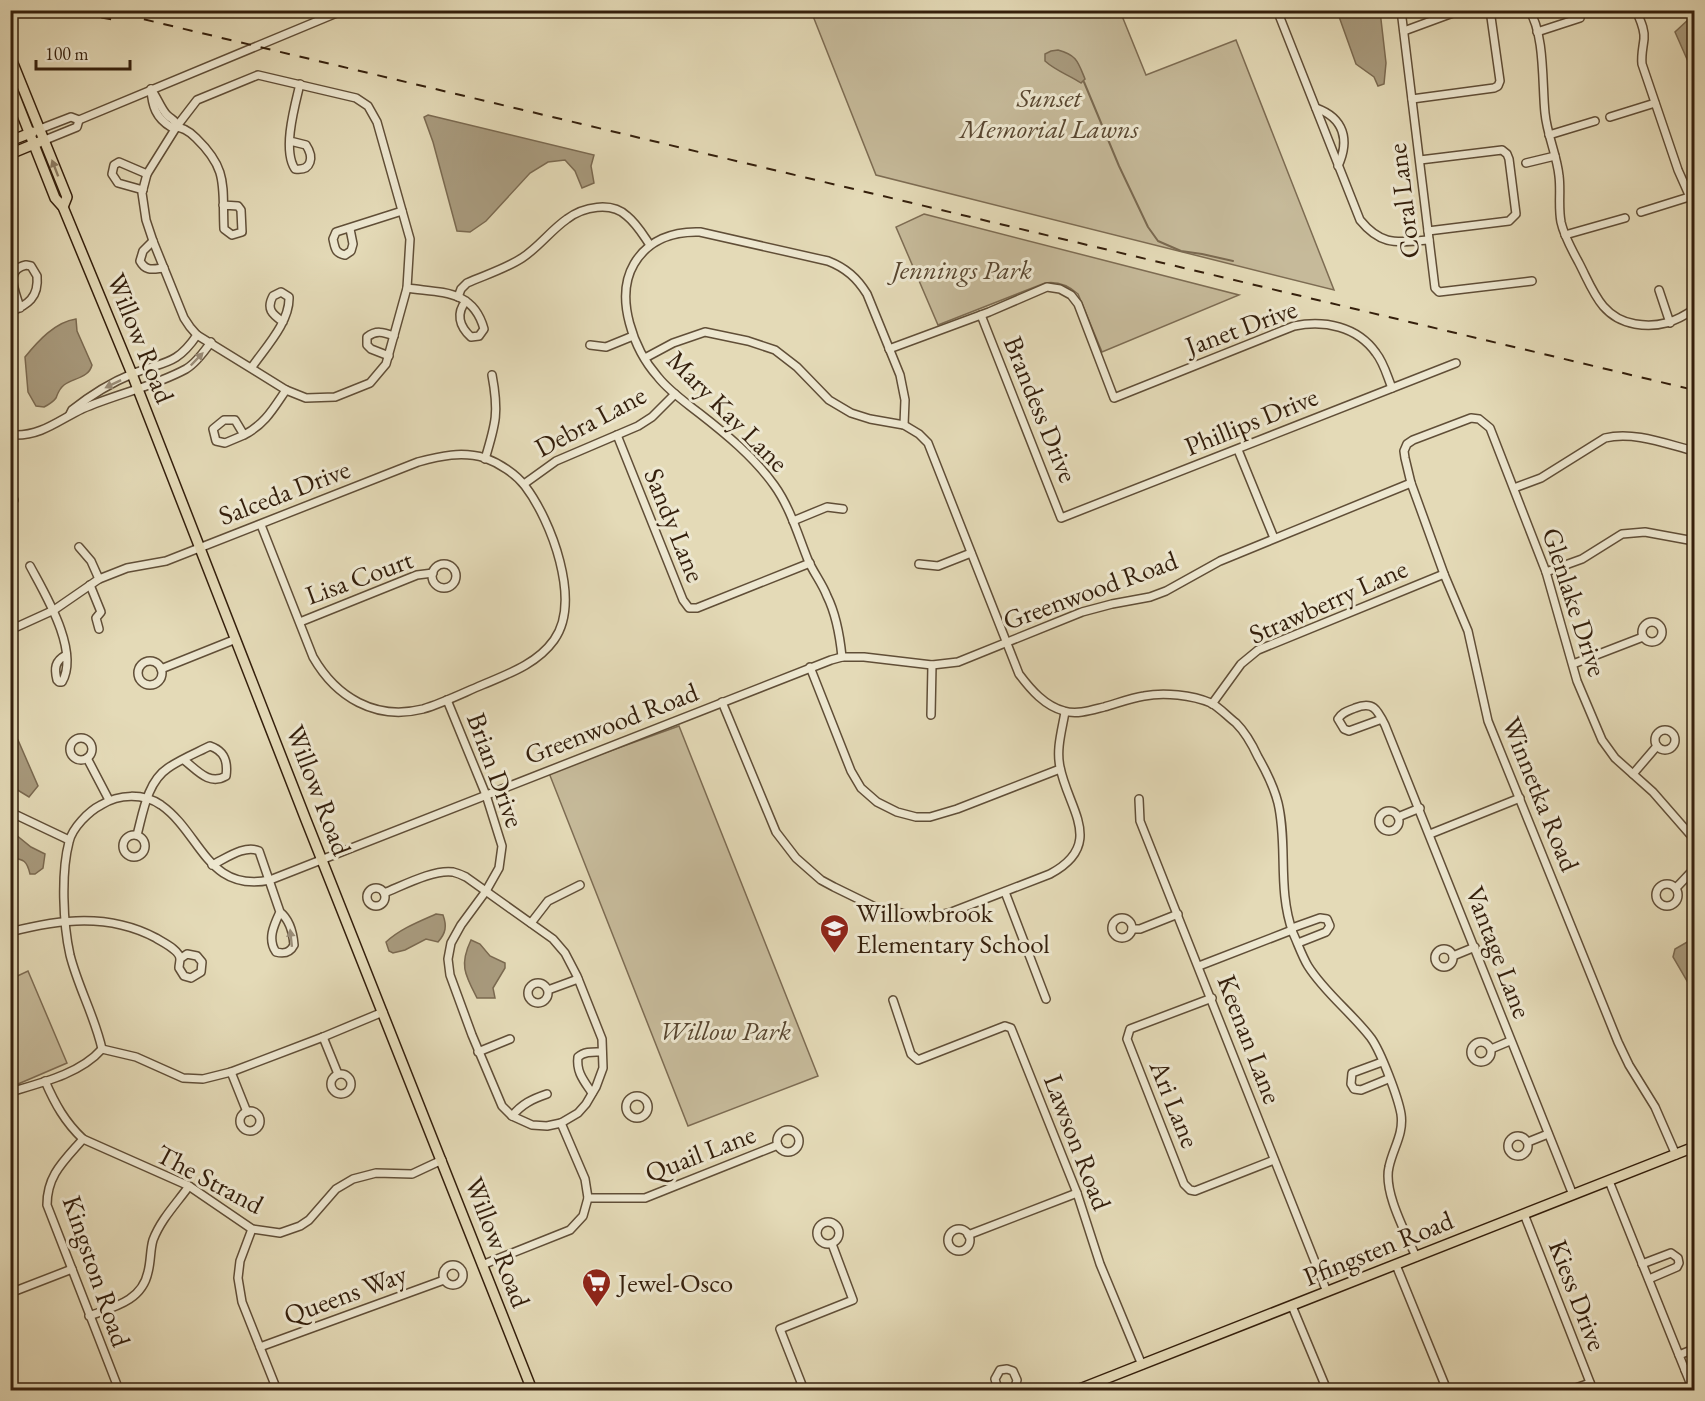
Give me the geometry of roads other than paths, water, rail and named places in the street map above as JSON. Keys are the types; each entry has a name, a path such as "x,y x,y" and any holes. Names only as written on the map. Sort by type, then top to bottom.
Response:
{"main road":[{"name":"Willow Road","path":"10,56 67,197 63,207"},
{"name":"Willow Road","path":"10,84 55,198 63,207 132,374 532,1390"},
{"path":"10,141 40,129"},
{"path":"10,154 45,140"},
{"name":"Pfingsten Road","path":"1077,1390 1098,1387 1142,1365 1695,1147"}],"street":[{"path":"40,129 71,117 79,120 344,10"},
{"path":"1277,10 1360,220 1376,236 1388,241 1398,243 1429,240"},
{"name":"Coral Lane","path":"1401,10 1435,288 1439,292 1532,281"},
{"path":"1404,31 1461,10"},
{"path":"1412,99 1498,86 1500,81 1491,10"},
{"path":"1529,10 1537,32 1549,135 1559,176 1561,222 1588,285 1607,312 1620,320 1632,323 1653,326 1670,323 1695,309"},
{"path":"1636,10 1644,38 1642,64 1678,170 1695,206"},
{"path":"1537,32 1580,18"},
{"path":"258,75 300,84 356,98 368,106 377,122 410,239 407,288 386,364 370,383 335,397 306,398 286,390 197,334 184,318 146,220 143,190 147,174 177,126 197,100 258,75"},
{"path":"290,141 291,120 300,84"},
{"path":"151,89 159,99 165,113 176,120 177,126"},
{"path":"1610,117 1655,103"},
{"path":"1316,108 1330,114 1343,133 1345,147 1338,166"},
{"path":"45,140 78,127 79,120"},
{"path":"1549,135 1595,122"},
{"path":"177,126 191,134 216,160 222,174 223,205 224,229 232,235 242,232 242,210 238,206 223,205"},
{"path":"1420,160 1502,150 1509,159 1516,214 1509,221 1428,231"},
{"path":"1526,163 1555,156"},
{"path":"143,190 118,183 112,174 114,165 119,162 147,174"},
{"path":"1641,212 1689,197"},
{"path":"458,297 461,289 467,283 521,258 567,219 580,211 594,207 610,208 625,214 637,226 650,245"},
{"path":"350,229 402,212"},
{"path":"1565,235 1625,218"},
{"name":"Mary Kay Lane","path":"842,657 835,618 828,597 810,564 776,487 760,467 726,434 657,377 645,358 633,336 626,308 630,270 638,257 650,245 670,235 684,232 699,232 828,261 841,266 860,282 890,349 900,375 905,400 904,425"},
{"path":"153,241 142,251 140,261 149,270 164,268"},
{"path":"10,312 21,308 33,299 38,282 31,266 26,265 15,269 12,274 21,308"},
{"name":"Janet Drive","path":"981,315 1047,287 1060,289 1071,295 1078,304 1114,398 1294,326 1307,323 1340,327 1360,338 1376,352 1392,388"},
{"path":"407,288 458,297 466,301 475,308 481,318 484,329 479,336 471,337 460,321 459,312 466,301"},
{"path":"1659,290 1670,323"},
{"path":"890,349 981,315"},
{"name":"Brandess Drive","path":"981,315 1061,518"},
{"path":"252,367 283,322"},
{"path":"389,356 366,345 367,337 374,332 384,332 394,336"},
{"path":"645,358 681,339 705,332 748,340 775,350 797,367 829,400 851,413 904,425 919,434 928,443 1020,674 1030,689 1046,702 1065,712 1086,711 1144,696 1165,694 1212,704 1238,725 1248,737 1266,772 1277,801 1284,891 1292,929 1309,966 1371,1039 1401,1115 1398,1145 1389,1167 1390,1192 1416,1257"},
{"path":"69,417 72,410 91,395 132,374 176,359 187,350 197,334"},
{"path":"590,345 606,347 633,336"},
{"path":"10,444 12,434 34,434 80,410 138,390 187,369 203,353 210,342"},
{"name":"Phillips Drive","path":"1061,518 1456,363"},
{"path":"261,525 313,657 334,687 350,698 371,708 404,712 422,709 523,667 543,652 555,639 566,598 565,576 537,504 524,484 506,469 485,459 496,424 497,402 492,375"},
{"path":"244,435 264,422 286,390"},
{"name":"Debra Lane","path":"524,484 556,461 638,426 652,417 675,394"},
{"path":"91,395 96,404"},
{"name":"Glenlake Drive","path":"1413,440 1471,418 1479,419 1490,428 1546,572 1577,681 1602,740 1615,758 1653,792 1695,839"},
{"name":"Sandy Lane","path":"617,435 688,608 697,608 810,564"},
{"path":"1514,488 1540,478 1605,438 1615,435 1630,436 1695,451"},
{"name":"Winnetka Road","path":"1413,440 1407,444 1404,451 1411,483 1444,574 1468,631 1488,721 1618,1042 1654,1107 1676,1155"},
{"path":"1238,450 1274,538"},
{"name":"Salceda Drive","path":"10,630 54,610 99,579 127,568 166,561 418,462 439,456 464,454 485,459"},
{"name":"Greenwood Road","path":"147,798 176,818 212,865 233,879 247,882 270,880 810,667 842,657 874,658 932,665 958,662 1082,612 1158,594 1220,561 1411,483"},
{"path":"792,521 826,507 843,509"},
{"path":"1546,572 1582,559 1622,534 1645,532 1695,541"},
{"path":"80,547 91,561 99,579"},
{"path":"919,564 938,566 971,553"},
{"path":"30,566 54,610 61,628 66,655"},
{"name":"Lisa Court","path":"300,622 417,574 433,573"},
{"name":"Strawberry Lane","path":"1212,704 1241,664 1258,650 1444,574"},
{"path":"90,585 101,612 96,618 99,629"},
{"path":"1573,664 1643,637"},
{"path":"161,669 236,639"},
{"path":"931,715 932,665"},
{"path":"810,667 850,771 861,788 877,802 897,812 916,817 930,817 957,809 1060,769"},
{"name":"Brian Drive","path":"447,700 486,795 502,846 499,868 486,891 461,925 451,943 448,959 453,987 478,1052 496,1096 512,1116"},
{"path":"722,702 776,832 796,858 821,880 881,910 928,917 949,913 1005,892 1060,868 1071,858 1078,846 1080,821 1060,769 1058,751 1065,712"},
{"path":"1365,704 1371,705 1384,722 1349,731 1344,729 1338,719 1343,713 1365,704"},
{"name":"Vantage Lane","path":"1384,722 1573,1195"},
{"path":"138,835 147,798 154,783 167,769 210,746 217,748 224,755 228,765 226,776 219,781 209,780 184,760"},
{"path":"1633,774 1657,746"},
{"path":"87,758 109,801"},
{"path":"10,1092 80,1067 94,1059 102,1049 99,1033 70,956 65,920 64,887 69,840 82,820 93,809 120,798 147,798"},
{"path":"1430,834 1520,798"},
{"name":"Keenan Lane","path":"1139,799 1140,821 1327,1292"},
{"path":"1398,817 1420,808"},
{"path":"10,812 69,840"},
{"path":"212,865 248,848 259,851 280,912 285,917 293,939 292,948 283,954 276,952 271,942 273,926 280,912"},
{"path":"1676,888 1695,869"},
{"path":"384,893 443,872 455,872 466,877 553,939 565,953 602,1039 603,1068 592,1093 578,1113 561,1123 548,1126 532,1125 512,1116 528,1101 547,1094"},
{"path":"531,924 548,901 580,885"},
{"path":"1005,892 1046,999"},
{"path":"1132,929 1140,929 1178,914"},
{"path":"1199,966 1320,918 1327,919 1330,926 1326,932 1298,943"},
{"path":"10,932 41,923 65,920 106,921 144,932 178,953 180,959"},
{"path":"1453,956 1475,948"},
{"path":"548,990 578,979"},
{"name":"Ari Lane","path":"1212,998 1128,1032 1126,1039 1184,1184 1190,1190 1195,1191 1274,1160"},
{"name":"Lawson Road","path":"893,1000 911,1054 918,1060 1005,1026 1011,1028 1077,1194 1100,1263 1142,1365"},
{"path":"102,1049 136,1057 183,1078 202,1079 231,1072 383,1012"},
{"path":"322,1037 338,1074"},
{"path":"478,1052 510,1039"},
{"path":"1491,1049 1510,1041"},
{"path":"592,1093 580,1074 577,1065 578,1057 591,1052 602,1052"},
{"path":"1382,1062 1352,1074 1351,1084 1354,1089 1361,1090 1388,1079"},
{"path":"231,1072 247,1112"},
{"name":"The Strand","path":"45,1081 58,1109 83,1139 189,1186 252,1229 280,1233 287,1231 309,1220 336,1189 354,1179 376,1173 412,1174 442,1160"},
{"path":"482,1265 570,1230 583,1216 588,1198 585,1179 561,1123"},
{"path":"1528,1142 1548,1134"},
{"name":"Kingston Road","path":"83,1139 59,1167 47,1188 47,1205 119,1390"},
{"name":"Quail Lane","path":"588,1198 645,1198 778,1145"},
{"path":"1609,1181 1693,1390"},
{"path":"89,1316 138,1294 146,1279 153,1242 160,1225 189,1186"},
{"path":"968,1235 1077,1194"},
{"name":"Kiess Drive","path":"1524,1214 1591,1387"},
{"path":"252,1229 240,1261 238,1278 242,1302 277,1390"},
{"path":"804,1390 780,1329 853,1300 832,1244"},
{"path":"1642,1264 1671,1252 1678,1258 1677,1267 1648,1279"},
{"path":"1396,1265 1447,1390"},
{"path":"10,1293 72,1269"},
{"name":"Queens Way","path":"260,1347 444,1280"},
{"path":"1292,1306 1327,1390"},
{"path":"1679,1355 1695,1349"},
{"path":"1685,1370 1695,1366"},
{"path":"1570,1390 1591,1387"}],"waterway":[{"path":"1084,82 1119,166 1148,227 1158,241 1181,251 1233,261"}],"railway":[{"path":"62,10 115,20"},
{"path":"105,10 1694,390"}],"place":[{"name":"Willowbrook Elementary School","path":"835,954"},
{"name":"Jewel-Osco","path":"597,1308"}],"park label":[{"name":"Sunset Memorial Lawns","path":"1049,112"},
{"name":"Jennings Park","path":"962,269"},
{"name":"Willow Park","path":"725,1030"}]}
